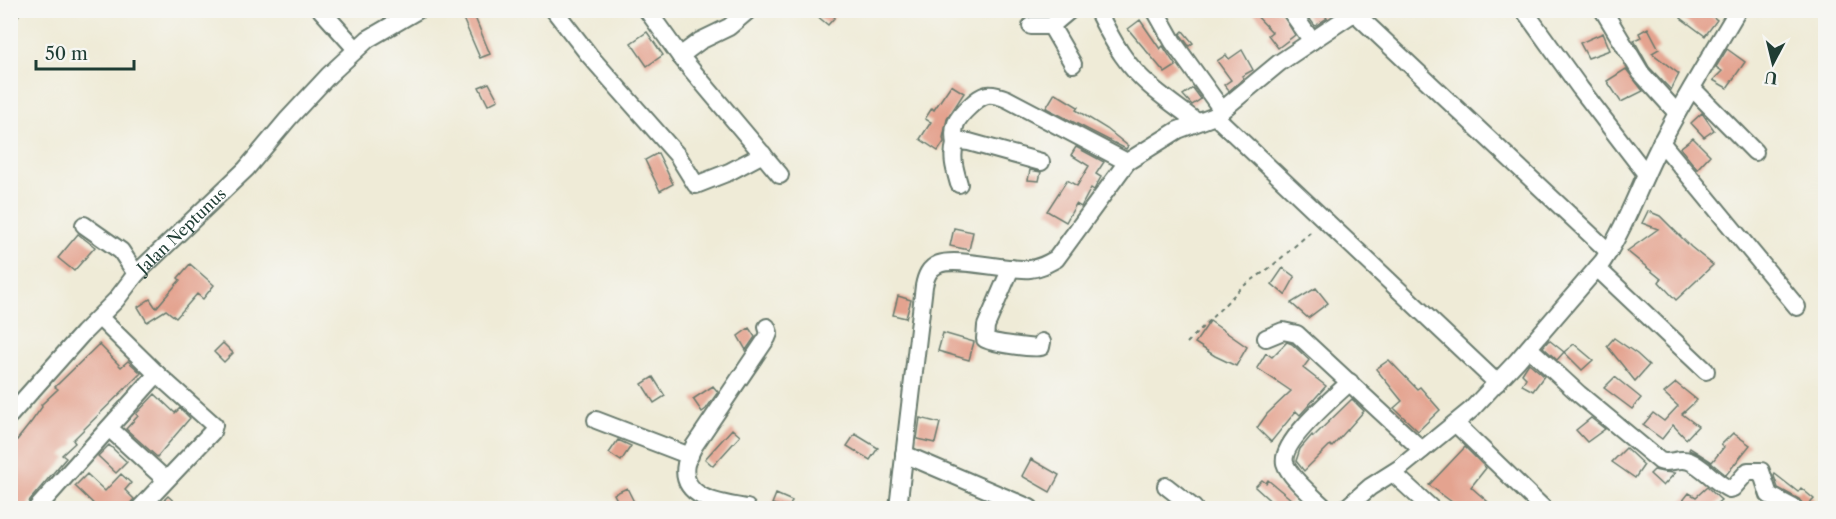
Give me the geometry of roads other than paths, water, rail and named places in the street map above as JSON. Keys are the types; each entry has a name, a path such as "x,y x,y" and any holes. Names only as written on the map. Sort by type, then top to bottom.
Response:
{"street":[{"path":"321,10 356,49"},
{"path":"554,10 589,55 678,156 696,185 729,172 762,154"},
{"path":"647,10 680,56 780,175"},
{"path":"680,56 700,41 729,27 749,10"},
{"path":"1031,26 1051,27 1070,10"},
{"path":"1097,10 1122,55 1136,73 1197,122"},
{"path":"1155,10 1218,113 1320,217 1497,383"},
{"path":"1290,10 1312,41"},
{"path":"1524,10 1646,174"},
{"path":"1603,10 1641,74 1677,113"},
{"path":"1348,508 1370,487 1393,473 1456,424 1529,348 1597,268 1615,243 1661,142 1738,10"},
{"name":"Jalan Neptunus","path":"10,416 83,333 100,318 136,274 246,169 288,119 356,49 391,24 418,11"},
{"path":"898,508 926,278 930,271 944,263 1029,269 1043,266 1056,259 1127,162 1178,130 1218,113 1279,63 1356,12 1609,252"},
{"path":"1051,27 1073,64"},
{"path":"1692,88 1755,152"},
{"path":"959,183 953,161 955,144 953,131 957,118 979,97 993,95 1007,99 1127,162"},
{"path":"955,144 960,141 969,142 1041,162"},
{"path":"1661,142 1797,307"},
{"path":"84,225 121,251 136,274"},
{"path":"1011,268 986,326 985,339 991,343 1021,345 1036,349 1041,347 1042,342"},
{"path":"1597,268 1706,371"},
{"path":"100,318 157,374 214,425 212,432 140,508"},
{"path":"747,508 711,501 697,494 688,481 686,465 694,446 767,338 767,327"},
{"path":"1266,338 1282,331 1297,334 1422,450"},
{"path":"1529,348 1579,394 1660,461 1665,463 1685,459 1729,489 1733,488 1748,471 1761,471 1769,495 1794,508"},
{"path":"37,508 157,374"},
{"path":"1325,508 1286,466 1285,456 1291,442 1323,406 1350,382"},
{"path":"596,420 690,456"},
{"path":"1456,424 1543,508"},
{"path":"109,428 166,480"},
{"path":"904,454 1030,508"},
{"path":"1393,473 1431,508"},
{"path":"1166,486 1194,508"}]}
